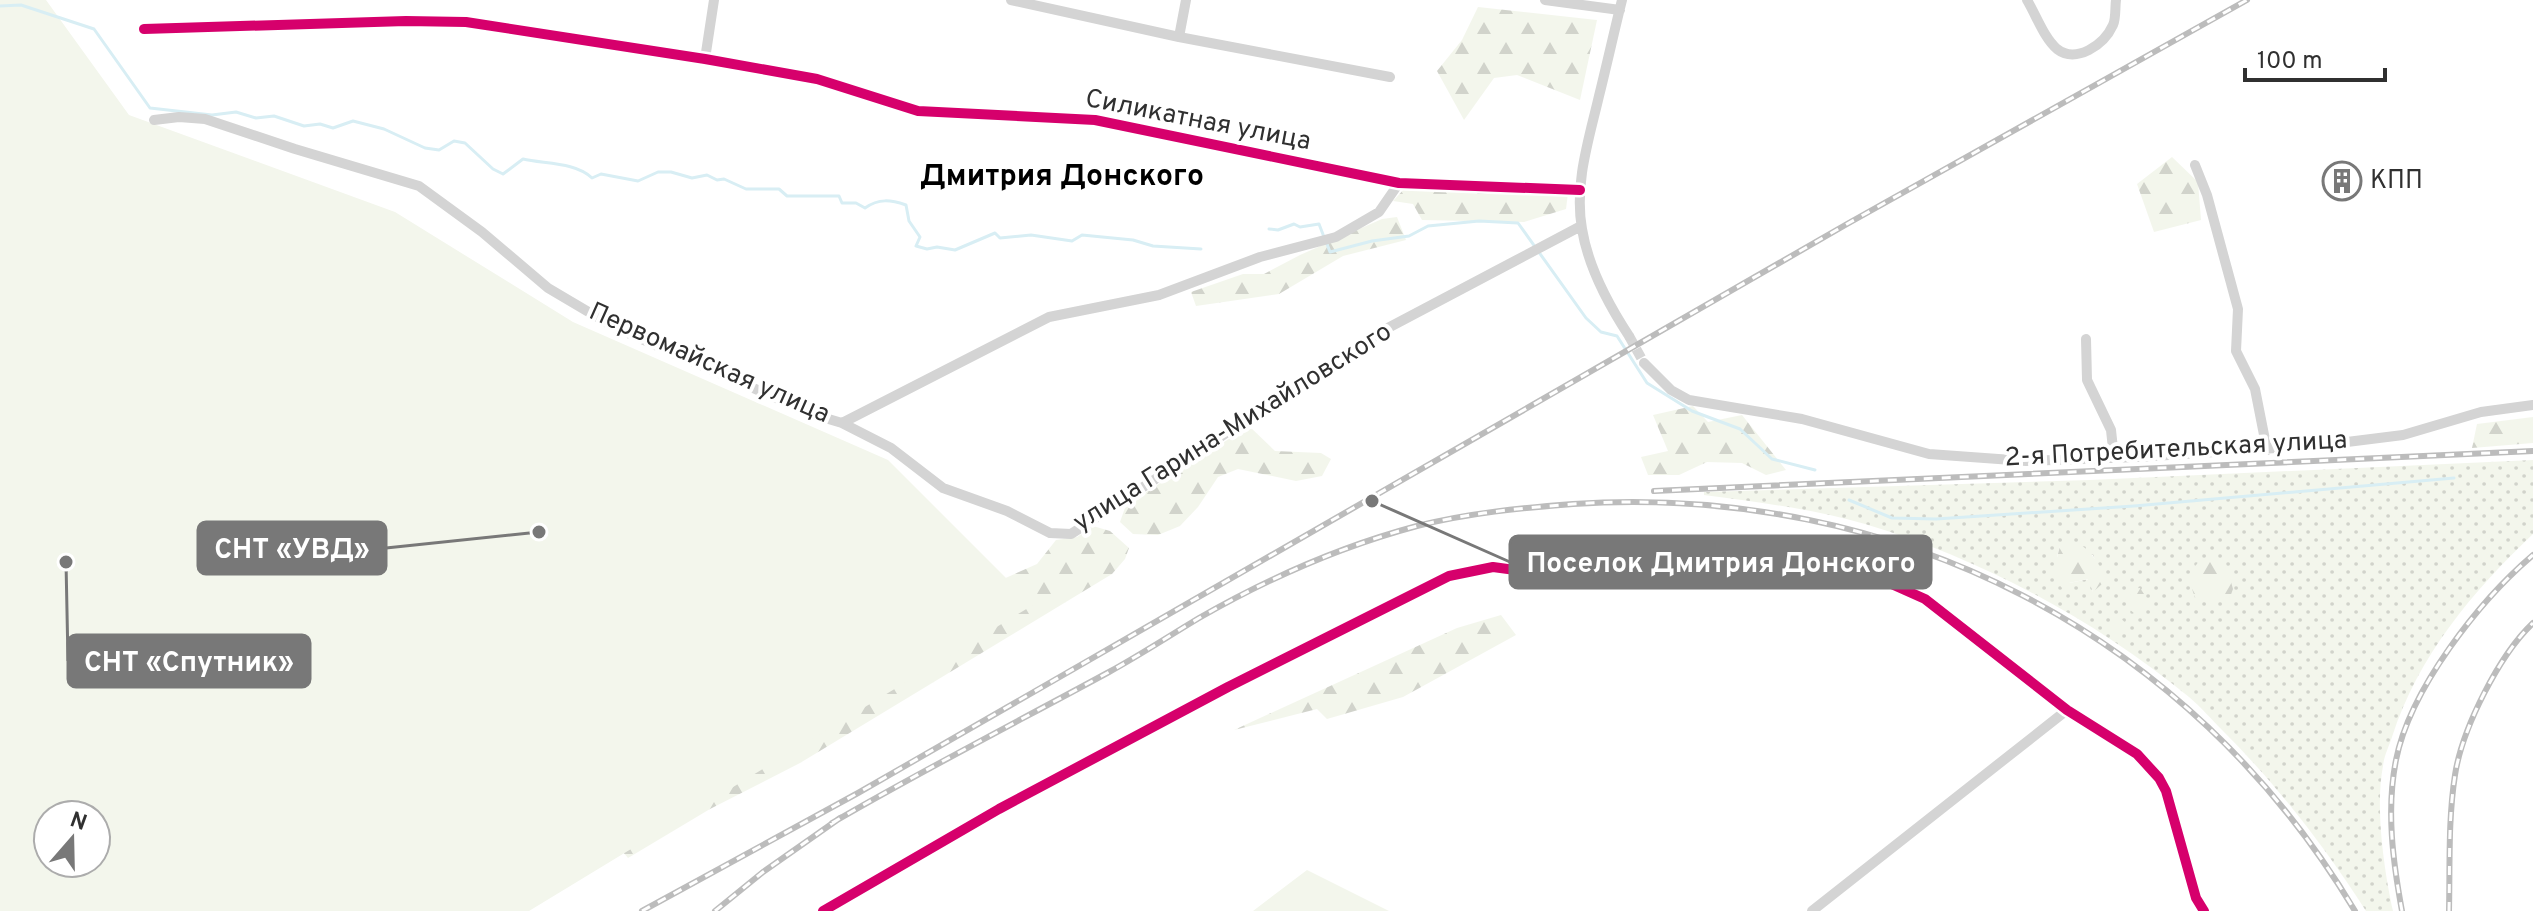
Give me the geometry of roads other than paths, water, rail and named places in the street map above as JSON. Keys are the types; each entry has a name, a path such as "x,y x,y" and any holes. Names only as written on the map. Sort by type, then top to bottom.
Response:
{"street":[{"path":"705,59 714,0"},
{"path":"1011,0 1179,37 1390,77"},
{"path":"1179,37 1186,0"},
{"path":"1545,0 1621,5 1587,141 1580,190 1581,226 1589,257 1629,336"},
{"path":"2027,0 2054,47 2067,55 2080,54 2096,45 2114,24 2116,0"},
{"name":"Силикатная улица","path":"144,29 466,22 817,79 918,111 1095,120 1399,183 1580,190"},
{"name":"Первомайская улица","path":"154,120 179,117 205,119 419,186 482,232 548,288 614,327 815,415 842,423 1049,317 1159,295 1260,257 1336,237 1379,212 1399,183"},
{"path":"2195,165 2207,195 2238,309 2236,351 2255,389 2267,450"},
{"name":"улица Гарина-Михайловского","path":"842,423 891,448 943,488 1007,511 1050,533 1071,534 1386,329 1581,226"},
{"path":"2086,339 2087,380 2111,430 2114,458"},
{"name":"2-я Потребительская улица","path":"1644,363 1671,390 1689,400 1802,419 1872,441 1929,454 2026,461 2267,450 2403,435 2481,412 2533,405"},
{"path":"823,911 999,809 1228,687 1449,576 1493,567 1544,574 1583,572 1669,557 1775,553 1878,578 1925,599 2067,710 2137,754 2159,778 2166,791 2200,910"},
{"path":"1812,911 2067,710"}],"waterway":[{"path":"0,6 21,5 94,29 150,108 212,115 236,112 256,118 274,116 304,126 320,124 333,128 353,121 384,129 425,148 439,150 454,141 465,143 493,169 503,174 523,159 569,166 592,178 601,174 638,181 658,172 671,172 692,178 707,175 746,189 779,189 787,196 839,196 842,203 856,203 865,208 880,201 895,202 906,205 909,221 920,237 916,246 927,249 955,250 995,233 1000,238 1031,235 1072,241 1082,235 1133,240 1153,246 1201,249"},
{"path":"1327,244 1330,252 1372,241 1409,236 1428,226 1479,221 1518,223 1586,318 1601,332 1617,336 1647,383 1692,411 1740,429 1772,459 1815,470"},
{"path":"1269,229 1278,230 1294,224 1300,227 1319,224 1324,237"},
{"path":"1849,500 1892,518 1936,519 2134,506 2454,478"}],"tunnel":[{"path":"1629,336 1644,363"}],"railway":[{"path":"642,911 858,793 1847,224 2247,0"},
{"path":"1654,491 2533,451"},
{"path":"832,823 1109,672 1225,604 1333,554 1417,526 1495,512 1573,504 1692,504 1808,520 1918,550 2022,595 2120,655 2208,727 2287,813 2355,911"},
{"path":"2402,911 2394,855 2391,798 2396,760 2404,733 2431,676 2450,648 2491,596 2533,555"},
{"path":"2449,911 2451,809 2455,775 2465,736 2495,673 2533,623"},
{"path":"715,911 763,872 840,818"}],"place":[{"name":"КПП","path":"2342,181"},
{"name":"Поселок Дмитрия Донского","path":"1372,501"},
{"name":"СНТ «УВД»","path":"539,532"},
{"name":"СНТ «Спутник»","path":"66,562"}],"district":[{"name":"Дмитрия Донского","path":"1062,177"}]}
